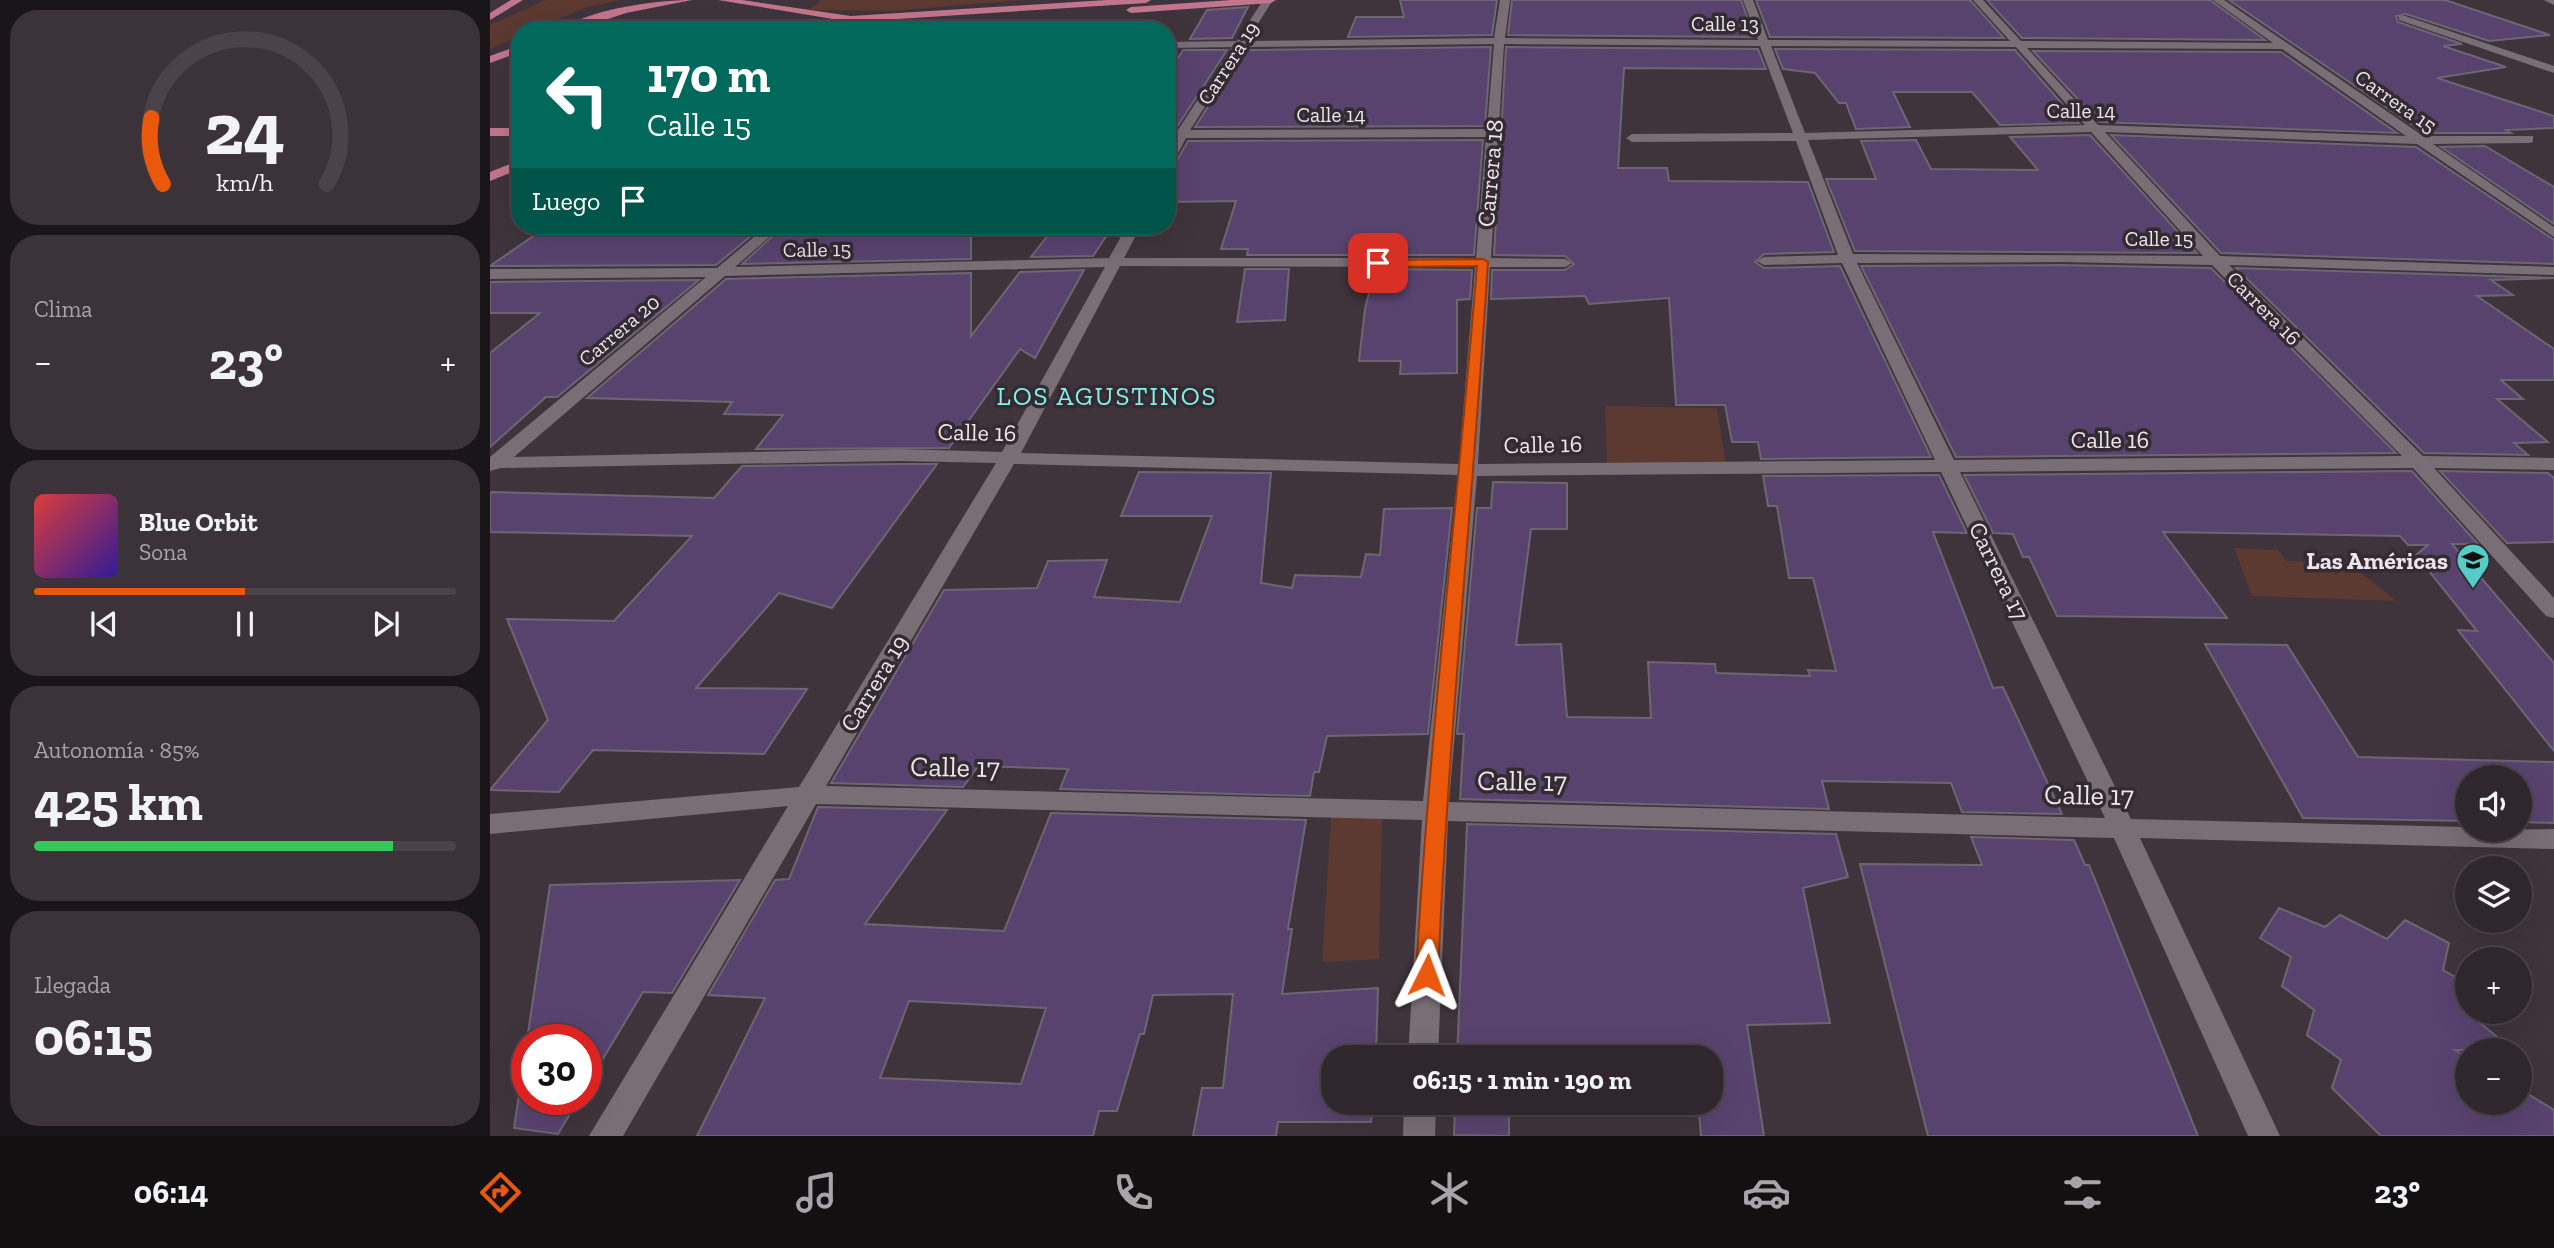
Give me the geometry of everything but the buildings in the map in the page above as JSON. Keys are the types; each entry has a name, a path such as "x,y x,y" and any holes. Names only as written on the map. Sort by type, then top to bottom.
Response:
{"main road":[{"path":"490,6 508,0"},
{"path":"490,17 518,0"},
{"path":"588,21 612,12 651,3 687,0"},
{"path":"723,0 851,19 1146,0"},
{"path":"1011,21 1045,16 1269,0"},
{"path":"943,15 977,21"},
{"path":"490,60 511,52"},
{"path":"490,132 511,132"},
{"path":"490,177 511,168"}],"street":[{"name":"Carrera 19","path":"1176,146 1269,0"},
{"name":"Carrera 18","path":"1424,1045 1435,811 1468,470 1499,41 1505,0"},
{"name":"Carrera 17","path":"1748,0 1847,258 2122,827 2264,1136"},
{"name":"Carrera 16","path":"1978,0 2214,259 2418,462 2554,611"},
{"name":"Carrera 15","path":"2218,0 2554,233"},
{"path":"2402,18 2554,70"},
{"name":"Calle 13","path":"1176,45 1499,41 2282,46"},
{"path":"2499,51 2554,59"},
{"name":"Calle 14","path":"1632,138 1801,137 2093,128 2419,140 2529,139"},
{"name":"Calle 14","path":"1176,134 1494,132"},
{"name":"Carrera 20","path":"492,465 765,235"},
{"name":"Carrera 19","path":"605,1136 1009,457 1129,235"},
{"name":"Calle 15","path":"1764,261 1847,258 2214,259 2554,271"},
{"name":"Calle 15","path":"490,274 723,272 1115,262 1564,263"},
{"name":"Calle 16","path":"492,465 899,454 1468,470 2418,462 2554,464"},
{"name":"Calle 17","path":"490,824 807,795 2554,839"},
{"path":"1419,1136 1420,1115"}],"shaded area":[{"path":"546,0 620,0 585,8 554,21 511,21 511,40 490,49 490,25"},
{"path":"822,0 1025,0 891,11 808,10"},
{"path":"1605,406 1717,408 1726,467 1607,465"},
{"path":"2234,548 2278,550 2286,561 2328,562 2323,553 2336,554 2397,601 2252,596"},
{"path":"1382,815 1379,959 1322,962 1331,817"}],"place":[{"name":"Las Américas","path":"2473,590"}],"district":[{"name":"LOS AGUSTINOS","path":"1107,396"}],"route":[{"path":"1378,263 1483,262 1468,470 1435,811 1427,975"}]}
